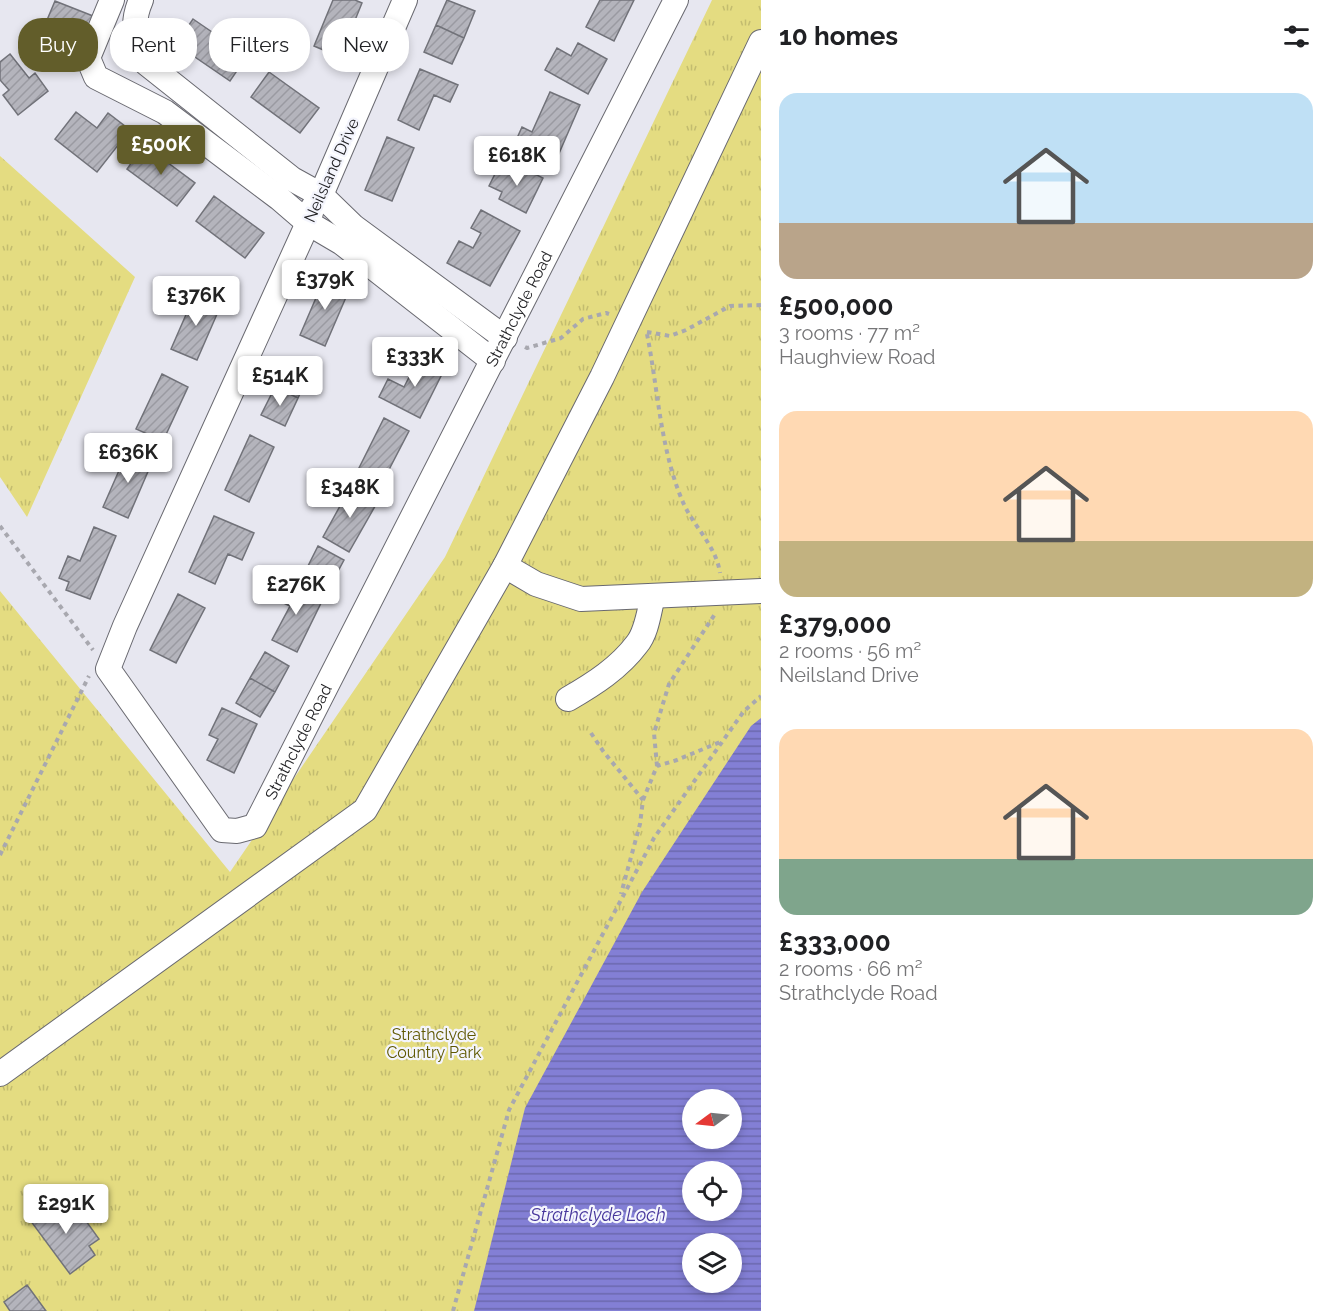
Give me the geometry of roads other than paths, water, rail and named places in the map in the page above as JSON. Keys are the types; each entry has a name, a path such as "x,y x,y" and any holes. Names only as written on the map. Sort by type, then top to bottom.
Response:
{"street":[{"path":"112,0 88,58 96,77 165,112 279,198 308,224 342,243 493,361"},
{"path":"134,18 141,0"},
{"name":"Neilsland Drive","path":"237,831 222,830 103,663 125,626 308,224 312,209 321,195 405,0"},
{"name":"Strathclyde Road","path":"237,831 255,826 676,0"},
{"path":"0,1074 365,810 505,566 602,377 638,326 761,42"},
{"path":"119,89 137,72"},
{"path":"157,72 292,179 321,195 354,227 505,338"},
{"path":"505,566 536,584 581,599 761,591"},
{"path":"568,699 600,681 638,643 652,596"}],"water":[{"name":"Strathclyde Loch","path":"761,718 761,1311 474,1311 525,1108 642,892 751,726"}],"park label":[{"name":"Strathclyde Country Park","path":"434,1043"}]}
